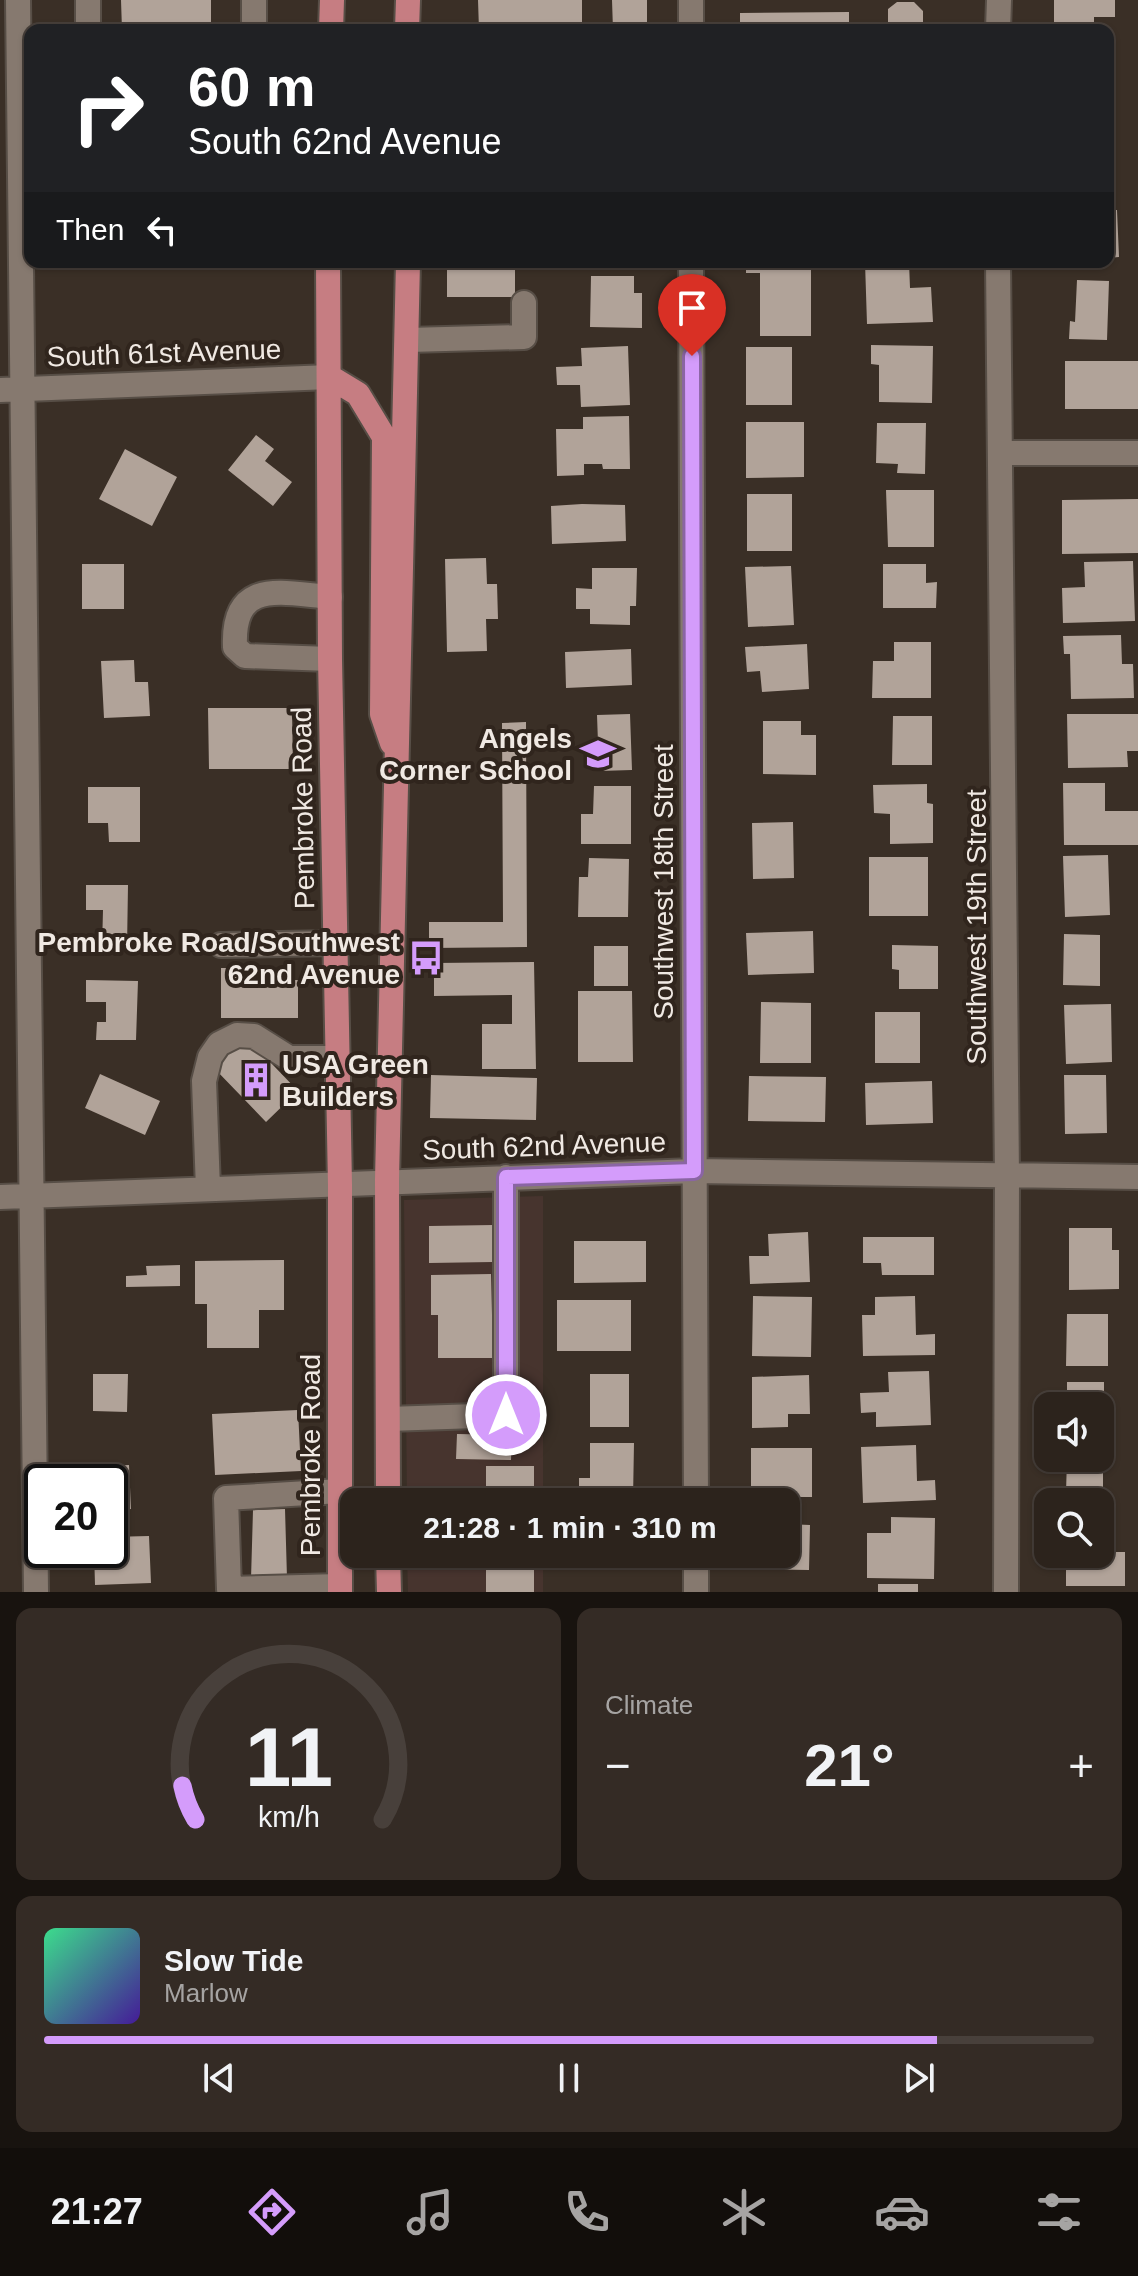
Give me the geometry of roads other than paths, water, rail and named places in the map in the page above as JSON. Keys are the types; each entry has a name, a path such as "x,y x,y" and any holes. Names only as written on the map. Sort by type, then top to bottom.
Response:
{"main road":[{"path":"331,24 332,0"},
{"path":"407,24 409,1"},
{"name":"Pembroke Road","path":"328,268 330,659 340,1185 340,1488"},
{"path":"388,1488 387,1180 408,268"},
{"path":"330,377 358,394 384,437 382,714 398,761"},
{"name":"Pembroke Road","path":"340,1568 340,1589"},
{"path":"388,1568 389,1592"}],"street":[{"path":"18,0 11,389 33,1196 36,1592"},
{"path":"88,0 88,24"},
{"path":"254,0 254,24"},
{"path":"691,0 691,24"},
{"path":"998,24 999,0"},
{"name":"Southwest 18th Street","path":"691,268 696,1488"},
{"name":"Southwest 19th Street","path":"998,268 1003,453 1006,1592"},
{"path":"408,340 524,337 524,303"},
{"name":"South 61st Avenue","path":"11,389 330,377"},
{"path":"1003,453 1138,453"},
{"path":"330,597 261,594 246,600 236,615 234,631 235,647 245,656 330,659"},
{"path":"221,945 335,943"},
{"path":"208,1189 204,1081 210,1057 219,1044 237,1035 254,1036 289,1058 337,1058"},
{"name":"South 62nd Avenue","path":"0,1197 340,1185 387,1180 694,1171 1138,1177"},
{"path":"388,1419 506,1415 506,1177"},
{"path":"340,1491 226,1498 229,1589 340,1589"},
{"path":"696,1568 696,1592"}],"place":[{"name":"Angels Corner School","path":"598,754"},
{"name":"Pembroke Road/Southwest 62nd Avenue","path":"426,958"},
{"name":"USA Green Builders","path":"256,1080"}]}
